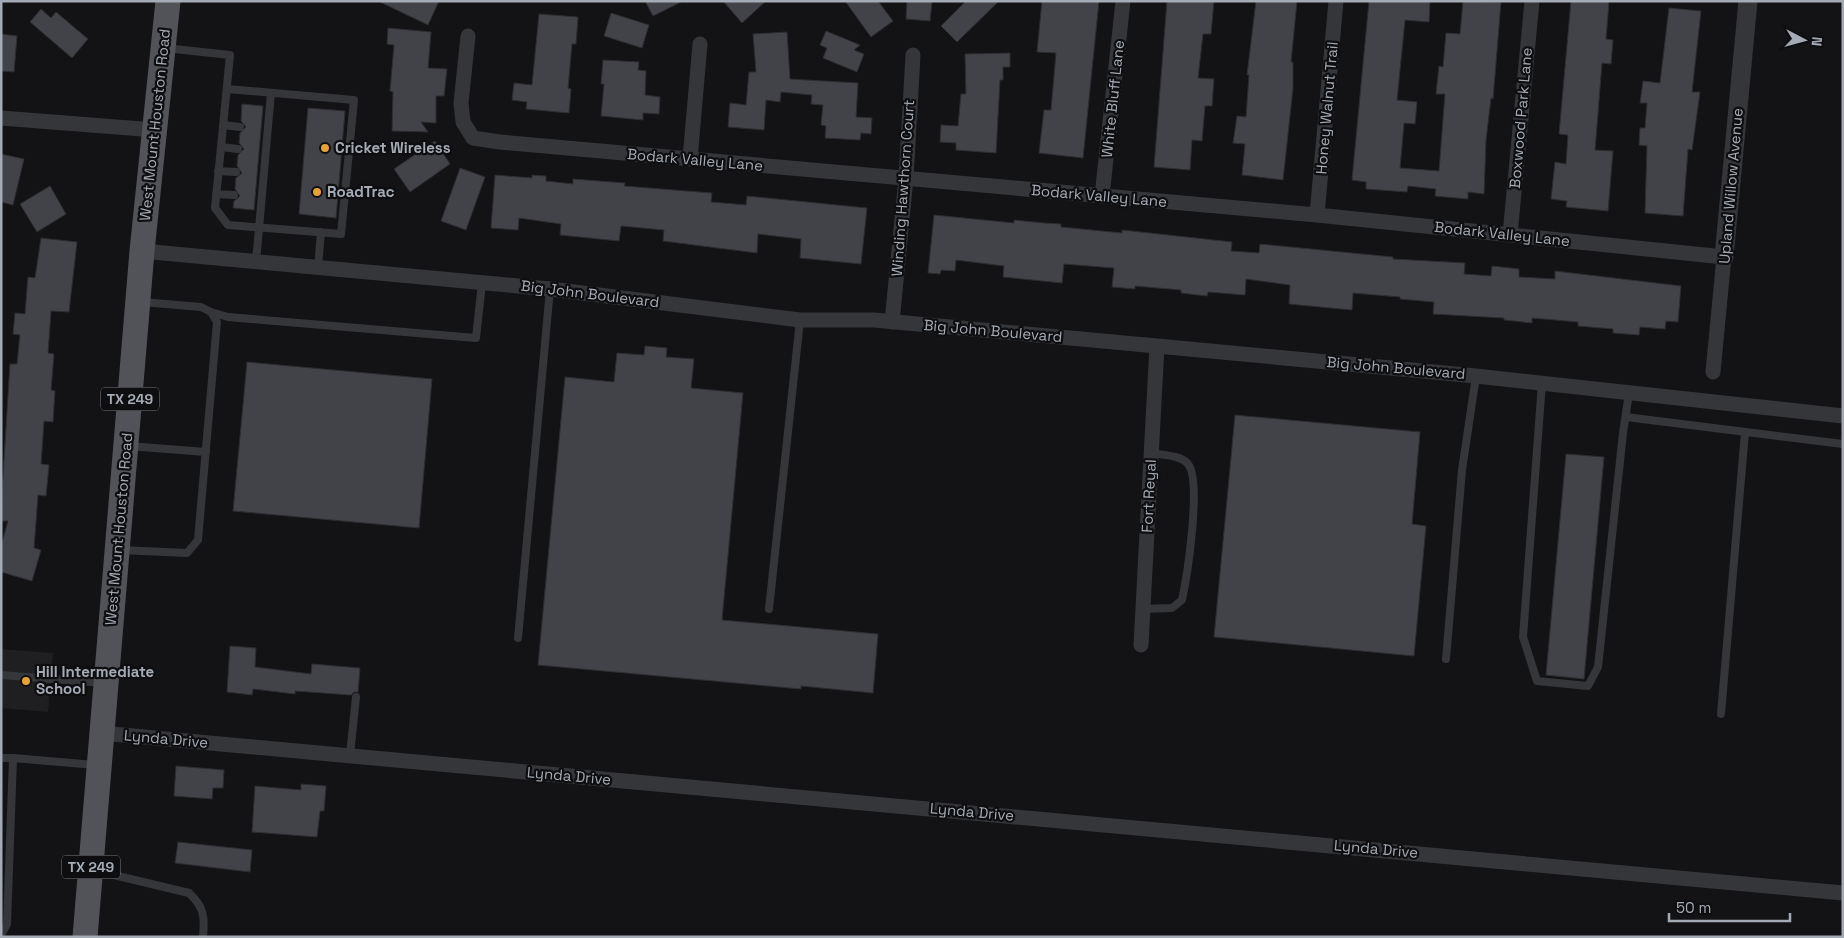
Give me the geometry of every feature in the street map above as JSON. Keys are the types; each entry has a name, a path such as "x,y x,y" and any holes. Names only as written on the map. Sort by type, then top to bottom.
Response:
{"main road":[{"name":"West Mount Houston Road","path":"85,937 142,251 168,1"}],"street":[{"name":"White Bluff Lane","path":"1102,196 1122,1"},
{"name":"Honey Walnut Trail","path":"1317,215 1336,1"},
{"name":"Boxwood Park Lane","path":"1510,235 1532,1"},
{"name":"Upland Willow Avenue","path":"1714,372 1748,1"},
{"name":"Bodark Valley Lane","path":"468,36 461,103 463,122 473,138 500,142 1317,215 1724,257"},
{"path":"690,159 700,44"},
{"name":"Winding Hawthorn Court","path":"892,322 906,178 913,55"},
{"path":"1,118 155,130"},
{"name":"Big John Boulevard","path":"142,251 550,289 800,320 892,322 1158,346 1476,376 1843,416"},
{"name":"Fort Reyal","path":"1141,646 1158,346"},
{"name":"Lynda Drive","path":"102,733 1843,893"}],"lane":[{"path":"164,48 230,55 215,208 228,225 341,234 354,100 227,89"},
{"path":"256,262 262,151 271,93"},
{"path":"223,125 240,127"},
{"path":"221,147 238,149"},
{"path":"218,171 236,172"},
{"path":"216,194 234,196"},
{"path":"318,268 321,232"},
{"path":"138,302 201,307 228,317 476,338 482,282"},
{"path":"518,638 550,289"},
{"path":"117,550 187,553 198,540 217,322 211,312"},
{"path":"769,609 800,320"},
{"path":"1446,659 1462,470 1476,376"},
{"path":"1542,383 1524,637 1537,681 1588,686 1598,667 1622,433 1629,393"},
{"path":"1626,417 1843,444"},
{"path":"1721,714 1745,432"},
{"path":"126,446 206,452"},
{"path":"1143,609 1172,608 1182,600 1193,516 1193,482 1188,464 1183,460 1151,453"},
{"path":"1,675 106,683"},
{"path":"350,755 356,697"},
{"path":"1,758 99,765"},
{"path":"1,936 7,924 12,758"},
{"path":"91,870 189,893 199,903 205,917 202,937"}],"shaded area":[{"name":"Hill Intermediate School","path":"1,649 53,653 48,712 1,708"}],"building":[{"path":"378,1 439,1 428,25"},
{"path":"645,1 683,1 653,16"},
{"path":"723,1 766,1 742,23"},
{"path":"845,1 878,1 893,21 871,37"},
{"path":"907,1 932,1 930,21 906,19"},
{"path":"966,1 999,1 957,42 941,26"},
{"path":"1042,1 1099,1 1083,158 1039,153 1044,110 1051,110 1056,53 1037,52"},
{"path":"1167,1 1214,1 1211,34 1203,34 1198,78 1214,79 1212,106 1205,106 1202,141 1192,140 1190,170 1154,167"},
{"path":"1256,1 1297,1 1291,62 1293,62 1293,88 1283,180 1242,175 1245,144 1233,143 1237,116 1246,117 1249,75 1247,75"},
{"path":"1369,1 1430,1 1429,22 1405,20 1397,100 1417,102 1415,124 1404,123 1400,168 1439,171 1445,94 1436,94 1439,66 1443,67 1446,33 1460,34 1463,1 1501,2 1493,99 1491,98 1486,140 1484,194 1468,192 1468,199 1435,196 1436,189 1408,186 1407,192 1366,189 1366,182 1352,180"},
{"path":"1571,1 1609,1 1606,39 1613,40 1611,64 1602,63 1595,150 1613,151 1608,211 1566,207 1567,201 1551,199 1555,162 1566,164 1568,135 1559,134"},
{"path":"1669,8 1701,11 1692,92 1700,92 1692,150 1688,149 1683,216 1645,213 1647,146 1639,145 1640,128 1645,128 1647,103 1640,103 1643,81 1660,83"},
{"path":"41,9 51,18 56,12 88,39 72,58 30,22"},
{"path":"611,13 649,25 642,48 604,36"},
{"path":"539,14 578,17 576,44 572,44 568,88 571,89 569,113 526,109 527,102 512,100 514,83 532,85"},
{"path":"388,28 431,32 428,68 447,69 444,96 436,96 436,123 421,122 428,132 392,131 393,92 390,91 394,45 387,44"},
{"path":"826,31 860,45 854,50 864,54 857,72 823,58 827,48 820,45"},
{"path":"787,32 790,79 858,83 856,117 872,118 871,134 861,133 860,140 825,138 826,126 821,125 823,105 811,104 812,95 781,92 780,102 766,100 764,130 728,127 730,103 746,105 749,72 756,72 753,34"},
{"path":"1,34 17,36 14,72 1,71"},
{"path":"1010,53 1010,67 1003,67 1003,80 1000,80 996,153 956,150 956,143 940,142 941,125 958,126 961,94 966,94 965,54"},
{"path":"603,60 639,62 638,70 646,71 645,95 660,97 659,114 643,113 643,120 601,116 604,84 601,84"},
{"path":"242,104 263,106 254,210 233,208 234,201 240,196 235,189 236,178 242,173 237,166 238,155 244,149 239,143 240,133 246,127 241,121"},
{"path":"308,108 345,111 336,218 299,214"},
{"path":"435,141 450,164 410,192 394,169"},
{"path":"1,154 24,159 13,205 1,202"},
{"path":"460,168 485,177 466,230 441,221"},
{"path":"495,175 532,178 532,175 546,176 546,181 573,184 573,179 625,183 624,186 712,193 711,202 746,205 747,196 867,208 861,264 800,258 801,239 758,234 757,253 663,241 664,230 621,226 619,241 560,235 561,224 519,218 518,230 491,228"},
{"path":"50,186 66,214 37,232 20,204"},
{"path":"934,215 1014,223 1014,220 1061,224 1061,227 1122,233 1122,230 1232,242 1231,251 1259,253 1260,244 1393,257 1393,259 1465,263 1464,274 1491,276 1492,266 1519,269 1519,277 1555,279 1555,271 1681,286 1678,322 1666,321 1665,329 1640,327 1639,335 1613,333 1613,329 1578,326 1578,322 1532,318 1532,323 1504,320 1504,318 1433,314 1434,302 1353,293 1352,310 1289,304 1290,285 1246,279 1245,295 1208,292 1207,296 1181,293 1181,290 1135,286 1135,289 1112,287 1114,268 1064,264 1062,283 1003,277 1004,266 956,260 955,271 941,270 940,274 928,273"},
{"path":"41,238 77,242 69,312 51,311 48,353 54,354 51,390 55,391 53,422 44,421 41,464 49,465 46,496 38,495 34,548 41,550 32,581 1,572 1,546 8,521 1,521 10,364 17,364 20,335 13,334 15,313 25,314 28,277 35,278"},
{"path":"645,346 667,348 666,357 694,359 691,388 743,393 722,620 878,634 873,693 801,686 801,689 538,665 565,377 614,382 617,353 644,355"},
{"path":"247,362 432,379 419,528 233,511"},
{"path":"1235,415 1420,432 1412,524 1426,526 1414,656 1214,637"},
{"path":"1566,454 1604,457 1584,679 1546,675"},
{"path":"230,646 256,648 255,667 311,674 312,664 360,668 358,692 354,692 351,695 295,691 295,694 253,689 252,695 227,692"},
{"path":"176,766 224,770 223,788 213,788 212,799 174,796"},
{"path":"301,784 326,786 324,811 320,811 317,837 252,832 255,786 301,790"},
{"path":"178,842 252,850 250,872 175,863"}],"place":[{"name":"Cricket Wireless","path":"325,148"},
{"name":"RoadTrac","path":"317,192"},
{"name":"Hill Intermediate School","path":"26,681"}]}
